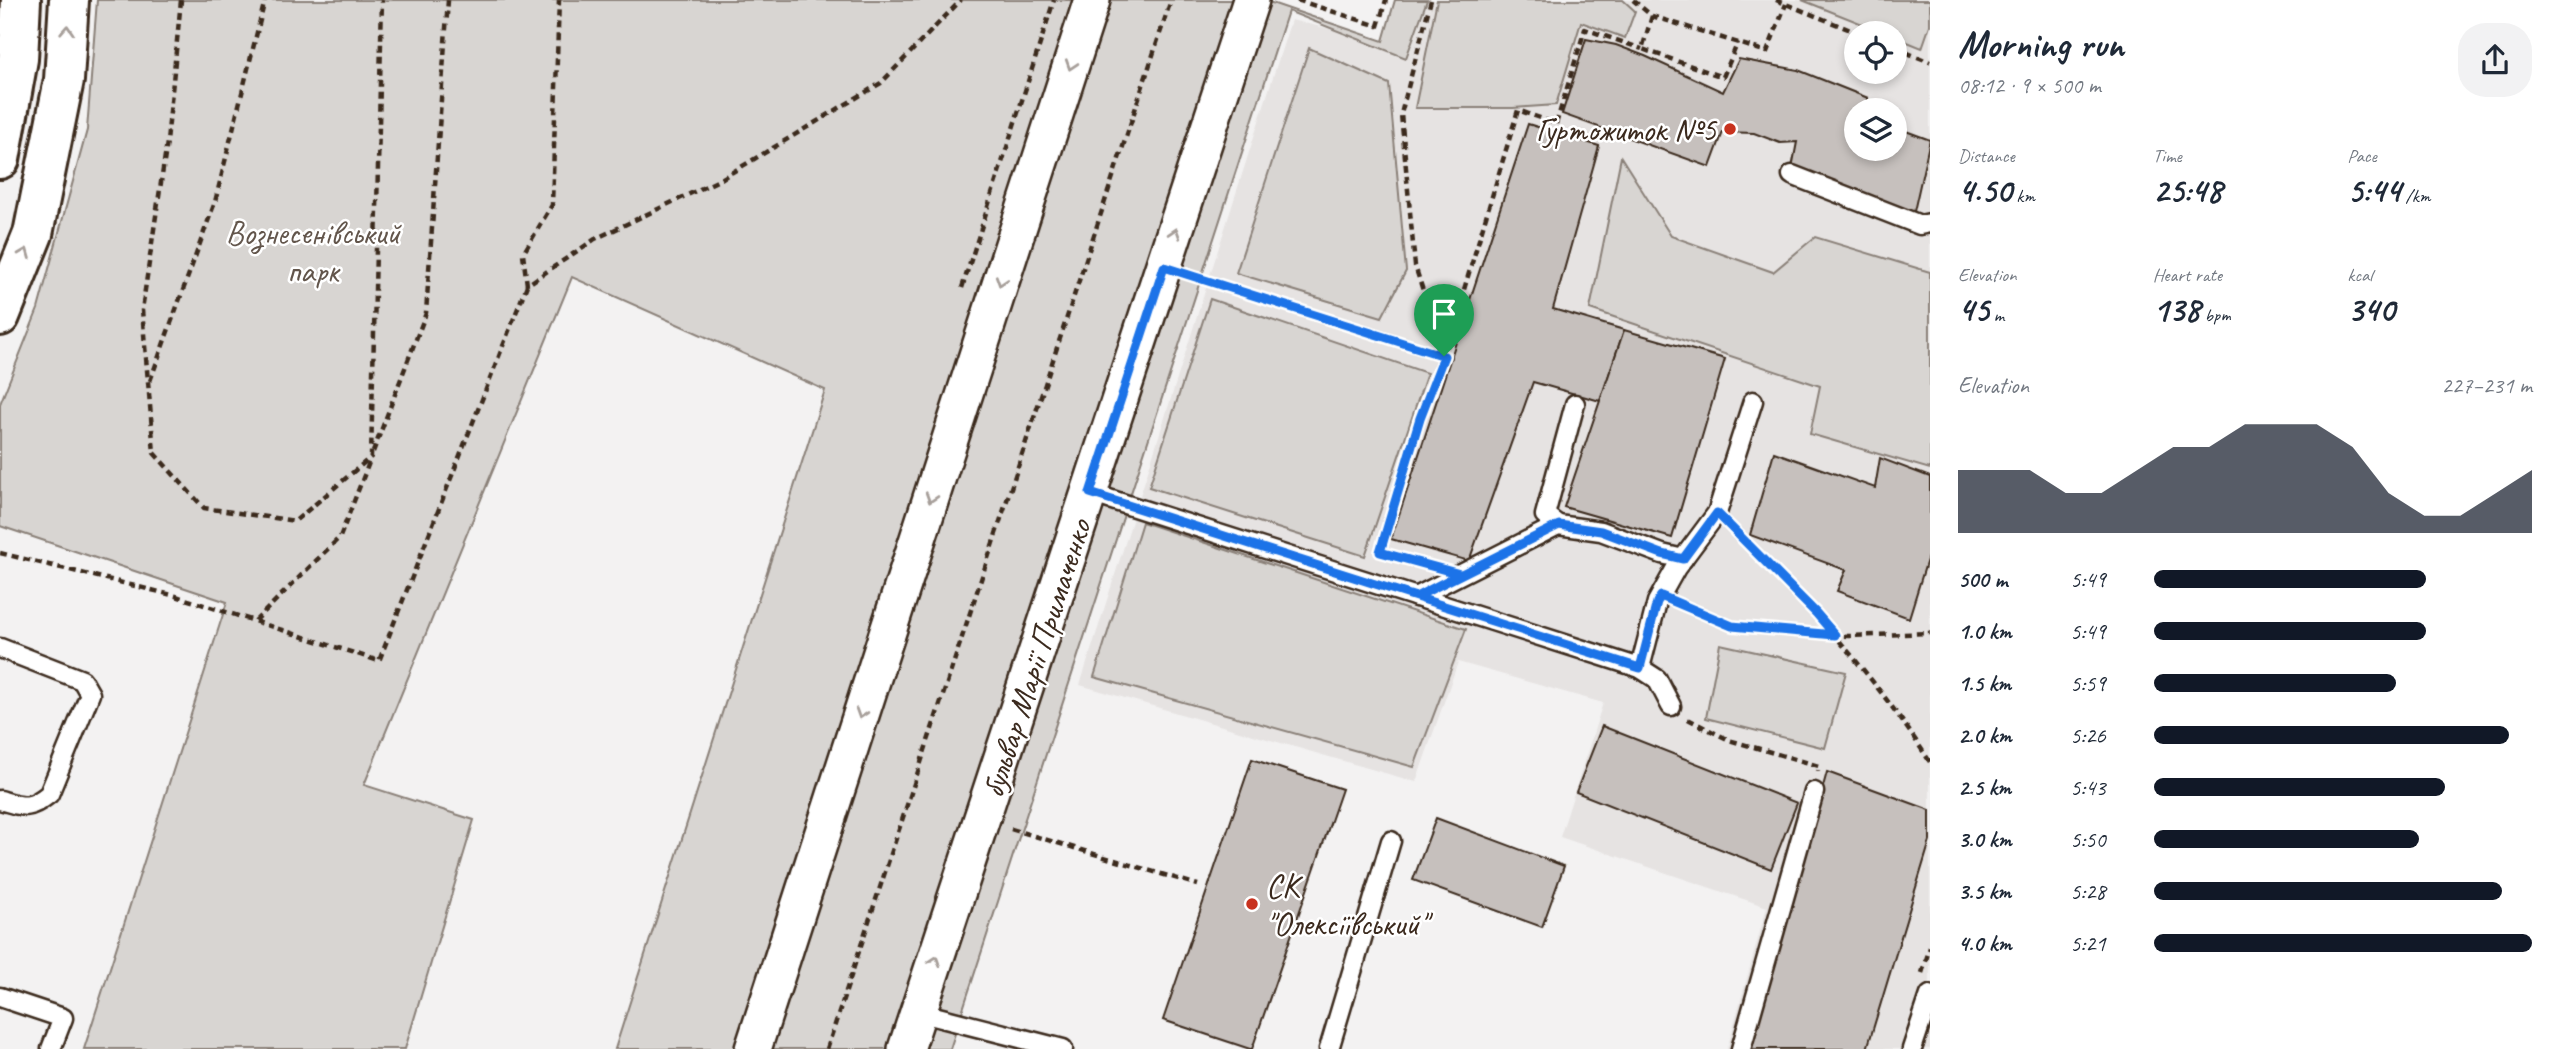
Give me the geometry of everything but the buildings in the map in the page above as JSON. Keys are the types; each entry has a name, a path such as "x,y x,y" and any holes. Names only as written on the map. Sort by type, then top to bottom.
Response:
{"main road":[{"path":"0,159 18,59 21,0"},
{"path":"0,316 33,234 64,80 69,0"}],"street":[{"path":"753,1049 1092,0"},
{"name":"бульвар Марії Примаченко","path":"906,1049 1164,267 1245,2"}],"lane":[{"path":"1791,175 1920,225 1930,223"},
{"path":"1640,668 1657,602 1683,559 1717,513 1753,401"},
{"path":"1575,404 1545,515 1559,525 1601,531 1683,559"},
{"path":"1090,493 1640,668 1657,679 1671,706"},
{"path":"1416,597 1559,525"},
{"path":"0,648 82,680 90,694 49,794 35,805 20,806 0,800"},
{"path":"1741,1049 1814,792"},
{"path":"1329,1049 1391,842"},
{"path":"1912,1049 1925,1028 1930,995"},
{"path":"0,997 63,1018 51,1049"},
{"path":"918,1012 1063,1049"}],"path":[{"path":"181,0 167,142 142,310 153,453 204,508 295,521 371,457 382,0"},
{"path":"148,385 215,202 265,0"},
{"path":"255,621 340,537 426,313 448,0"},
{"path":"0,553 176,596 379,661 527,285 523,254 552,205 559,0"},
{"path":"527,285 595,239 721,179 881,83 961,0"},
{"path":"827,1049 1171,0"},
{"path":"1297,0 1378,26 1386,0"},
{"path":"1431,0 1401,114 1415,267 1444,356"},
{"path":"1633,0 1653,16 1767,52 1786,4"},
{"path":"1776,0 1844,27"},
{"path":"1642,50 1653,16"},
{"path":"1460,574 1380,552 1420,418 1444,356 1518,110 1556,124 1585,29 1723,77 1738,42"},
{"path":"1907,53 1930,62"},
{"path":"1164,267 1444,356"},
{"path":"1717,513 1835,635 1881,691 1930,762"},
{"path":"1661,596 1732,626 1835,635 1930,633"},
{"path":"1671,706 1684,717 1729,740 1819,766 1814,792"},
{"path":"1011,828 1198,885"}],"shaded area":[{"path":"1395,0 1930,0 1930,1049 1727,1049 1767,907 1560,837 1603,703 1458,662 1416,782 1080,685 1291,20 1383,41"}],"green space":[{"name":"Вознесенівський парк","path":"97,0 1263,0 1383,41 1395,0 1427,0 1406,58 1288,11 950,1049 615,1049 825,390 572,277 364,785 474,820 405,1049 84,1049 227,602 0,526 0,404 38,309 87,130"},
{"path":"1437,0 1623,0 1635,11 1625,38 1581,22 1556,105 1415,108"},
{"path":"1802,0 1930,0 1930,25 1922,48 1907,42 1907,21 1855,21"},
{"path":"1309,48 1389,84 1406,271 1382,317 1236,273"},
{"path":"1621,157 1671,236 1773,272 1815,237 1930,272 1930,469 1810,434 1820,386 1590,309"},
{"path":"1210,299 1427,373 1365,556 1149,487"},
{"path":"1142,522 1466,629 1414,767 1094,677"},
{"path":"1720,644 1846,672 1825,748 1706,718"}],"place":[{"name":"Гуртожиток №5","path":"1730,129"},
{"name":"СК \"Олексіївський\"","path":"1252,904"}],"route":[{"path":"1444,356 1164,267 1090,493 1416,597 1559,525 1601,531 1683,559 1717,513 1835,635 1785,633 1732,626 1661,596 1657,602 1640,668 1416,597 1460,574 1380,552 1420,418 1444,356"}]}
